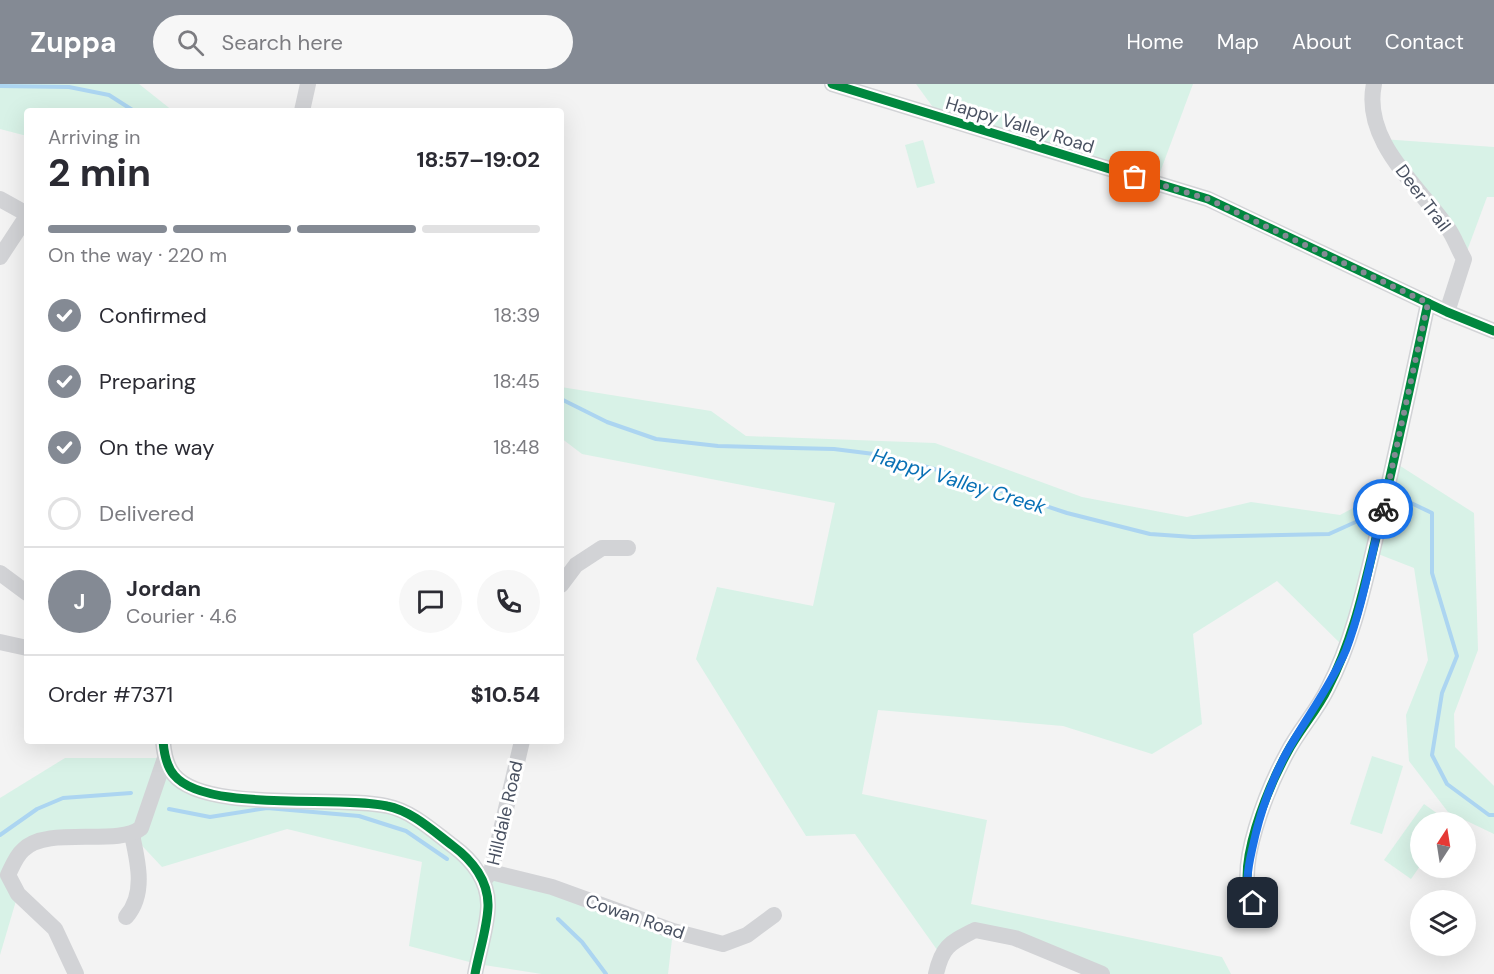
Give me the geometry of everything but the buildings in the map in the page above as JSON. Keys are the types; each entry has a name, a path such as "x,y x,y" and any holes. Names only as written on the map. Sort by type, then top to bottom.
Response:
{"street":[{"path":"303,108 308,84"},
{"name":"Happy Valley Road","path":"832,84 1208,199 1428,303 1494,331"},
{"name":"Deer Trail","path":"1374,84 1374,115 1382,139 1394,160 1448,228 1464,259 1448,312"},
{"path":"0,200 24,213"},
{"path":"0,257 24,220"},
{"path":"1253,903 1248,895 1248,866 1270,785 1287,752 1328,690 1357,616 1394,462 1428,303"},
{"path":"564,581 576,565 602,548 628,548"},
{"path":"0,573 24,591"},
{"path":"0,642 24,647"},
{"name":"Hilldale Road","path":"487,877 521,744"},
{"path":"164,749 174,776 187,784 229,797 346,801 388,806 405,812 461,852 487,877 488,906 475,974"},
{"path":"76,974 55,929 18,894 8,875 23,849 39,842 81,836 132,835 141,828 164,749"},
{"path":"126,917 134,905 139,885 132,835"},
{"name":"Cowan Road","path":"487,877 552,887 673,931 723,944 747,935 774,915"},
{"path":"936,974 940,954 953,942 975,930 1015,938 1102,974"}],"green space":[{"path":"0,84 139,84 169,108 24,108 24,135 0,129"},
{"path":"916,84 1193,84 1156,183 940,117"},
{"path":"1382,139 1494,147 1494,197 1487,197 1464,259"},
{"path":"923,140 935,183 917,188 905,145"},
{"path":"564,387 711,411 746,436 935,443 1082,497 1187,517 1251,502 1340,515 1387,490 1394,462 1474,513 1478,650 1454,714 1455,747 1494,786 1494,834 1476,825 1476,812 1448,812 1409,761 1406,715 1428,660 1414,568 1373,552 1346,649 1277,581 1193,634 1202,724 1152,754 1063,726 878,710 862,794 987,820 971,904 1222,957 1231,974 1102,974 975,930 940,954 855,834 806,836 696,659 717,587 813,606 835,503 582,454 564,440"},
{"path":"1372,756 1403,766 1382,834 1350,824"},
{"path":"65,758 165,758 194,789 388,806 491,872 673,931 668,974 542,974 477,964 409,946 422,862 287,829 162,867 132,835 40,842 13,866 18,894 0,955 0,798"},
{"path":"1424,804 1435,812 1418,812"},
{"path":"1410,824 1411,879 1384,860"}],"waterway":[{"name":"Happy Valley Creek","path":"0,86 69,87 109,95 129,108"},
{"name":"Happy Valley Creek","path":"564,400 607,422 656,439 718,446 834,449 882,455 938,470 1067,513 1150,534 1193,537 1329,534 1360,520"},
{"name":"Happy Valley Creek","path":"1409,502 1432,513 1432,573 1457,656 1442,693 1432,755 1447,784 1489,815 1494,815"},
{"path":"0,835 37,809 63,798 131,793"},
{"path":"169,809 210,817 267,808 359,816 406,831 447,859"},
{"path":"558,919 582,942 606,974"}],"cycle path":[{"path":"832,84 1208,199 1447,312 1494,331"},
{"path":"1253,903 1248,888 1247,870 1250,849 1263,806 1287,753 1328,688 1344,653 1356,617 1389,482 1428,303"},
{"path":"164,744 169,768 174,775 190,787 242,799 365,803 387,806 405,812 430,828 467,858 478,872 486,888 488,907 485,932 475,974"}],"way so far":[{"path":"1135,177 1208,199 1428,303 1383,509"}],"route":[{"path":"1253,903 1248,895 1248,866 1270,785 1287,752 1328,690 1346,649 1357,616 1383,509"}]}
